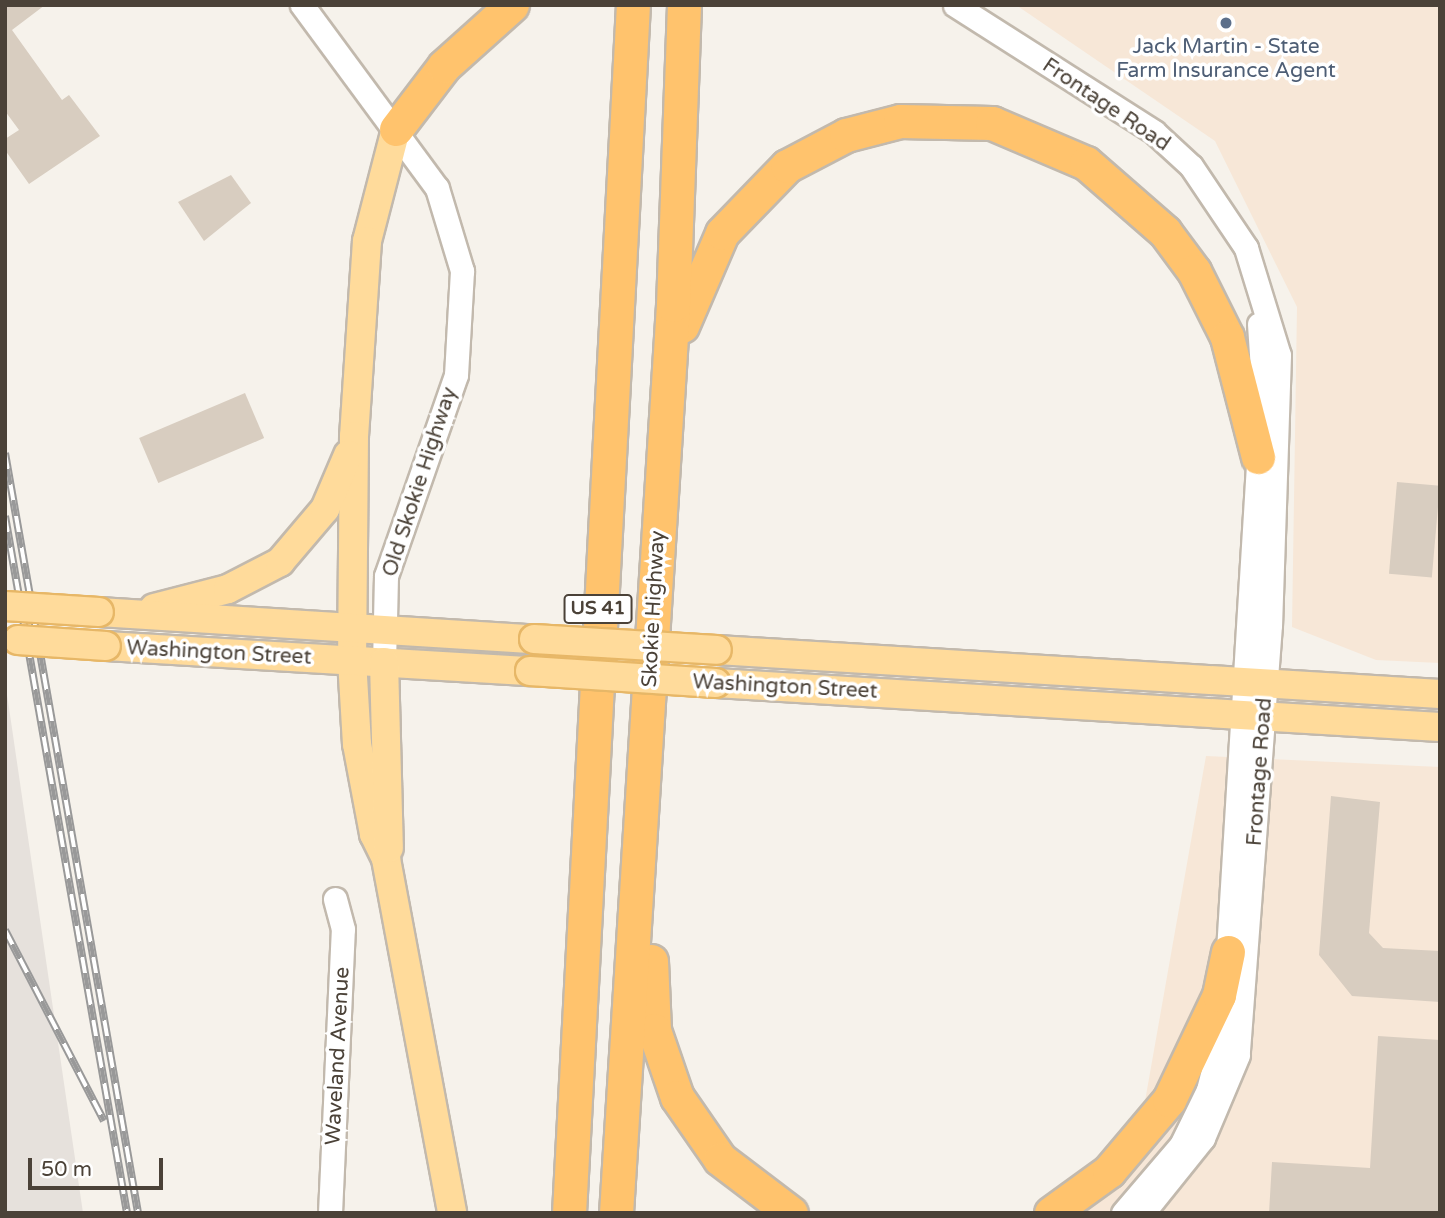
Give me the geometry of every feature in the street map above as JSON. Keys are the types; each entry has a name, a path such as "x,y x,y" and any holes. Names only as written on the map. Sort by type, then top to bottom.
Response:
{"highway":[{"path":"396,129 444,66 512,5"},
{"name":"US 41","path":"569,1213 633,5"},
{"name":"Skokie Highway","path":"616,1213 665,418 684,5"},
{"path":"665,418 695,286 722,233 752,197 787,166 846,135 900,121 964,119 1040,138 1086,163 1165,232 1194,271 1227,337 1258,457"},
{"path":"649,696 650,1000 664,1066 696,1130 720,1159 791,1213"},
{"path":"1051,1213 1109,1171 1169,1100 1219,995 1228,952"}],"main road":[{"path":"396,129 367,241 354,436 352,660 357,744 374,834 386,859 452,1213"},
{"path":"131,614 228,589 280,562 325,509 354,436"},
{"name":"Washington Street","path":"5,607 1440,694"},
{"name":"Washington Street","path":"5,639 1440,727"},
{"name":"Old Skokie Highway","path":"384,662 391,835 386,859"}],"street":[{"name":"Old Skokie Highway","path":"302,5 396,129 452,223 464,309 456,375 386,576 384,662"},
{"name":"Frontage Road","path":"955,5 1154,132 1191,166 1246,248 1279,355 1252,715 1228,952 1223,1032 1208,1090 1181,1145 1123,1213"},
{"name":"Frontage Road","path":"1254,683 1258,457 1263,384 1258,317 1263,305"},
{"name":"Frontage Road","path":"1143,1213 1181,1171 1224,1098 1238,1055 1249,918 1252,715"},
{"name":"Waveland Avenue","path":"330,1213 343,929 335,899"}],"shaded area":[{"path":"1016,5 1440,5 1440,663 1376,660 1292,627 1297,307 1215,141"},
{"path":"5,684 8,701 83,1213 5,1213"},
{"path":"1206,756 1440,767 1440,1213 1061,1213 1133,1169"}],"building":[{"path":"5,5 45,5 12,30 62,100 69,95 100,136 29,184 5,150 5,139 19,130 5,111"},
{"path":"231,175 251,203 204,241 178,202"},
{"path":"245,393 264,438 158,483 139,438"},
{"path":"1397,482 1440,486 1432,577 1389,574"},
{"path":"1331,796 1380,802 1369,933 1383,948 1440,951 1440,1002 1352,996 1319,955"},
{"path":"1378,1036 1440,1040 1440,1213 1269,1213 1272,1162 1370,1168"}],"railway":[{"path":"5,453 138,1213"},
{"path":"5,516 127,1213"},
{"path":"5,930 104,1121"}],"place":[{"name":"Jack Martin - State Farm Insurance Agent","path":"1226,23"}]}
